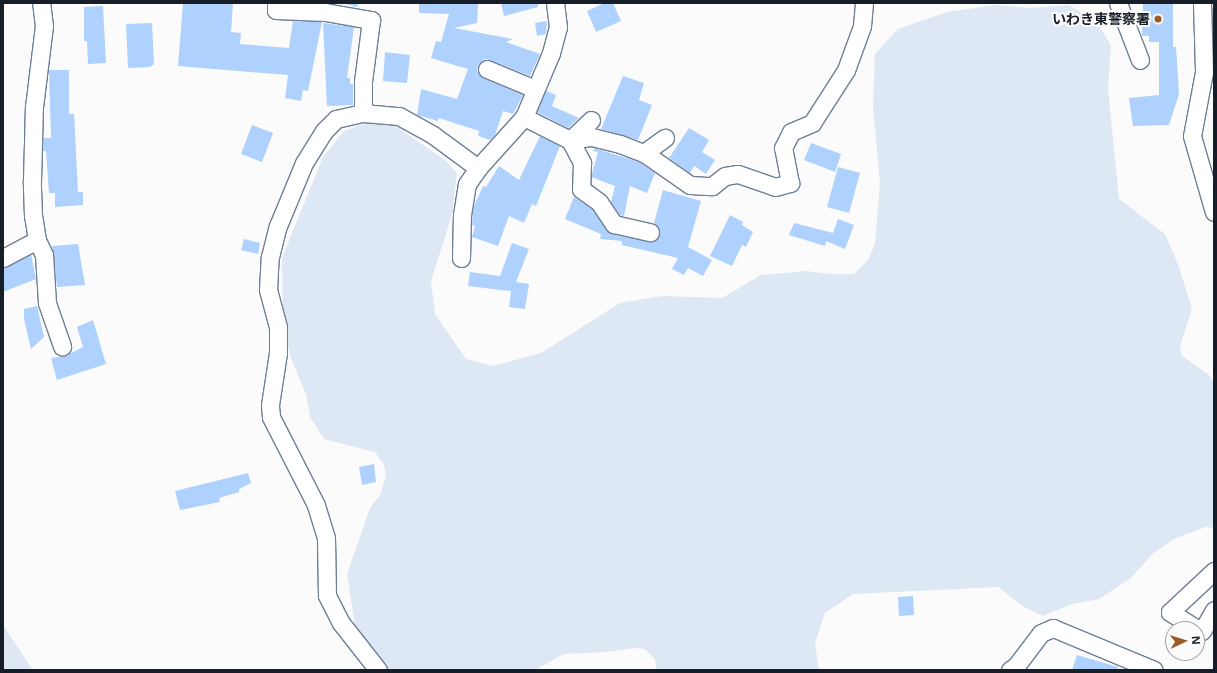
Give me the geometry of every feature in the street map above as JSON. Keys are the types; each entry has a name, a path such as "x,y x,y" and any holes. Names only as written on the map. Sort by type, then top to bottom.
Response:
{"street":[{"path":"50,3 41,3 44,26 34,107 32,181 33,216 37,240 44,254 48,303 62,346"},
{"path":"276,3 276,10 325,12 371,20 363,82 364,112"},
{"path":"461,258 462,215 467,184 478,168 524,117 534,89 551,53 558,27 554,3"},
{"path":"524,117 570,140 592,137 620,144 644,153 690,185 712,186 725,176 738,174 775,187 790,183 782,148 791,132 812,123 846,70 862,26 864,3"},
{"path":"1118,3 1140,60"},
{"path":"1202,3 1208,33 1204,72 1192,136 1210,182 1214,212"},
{"path":"487,69 534,89"},
{"path":"378,670 341,623 327,595 326,538 316,505 271,417 270,405 278,352 278,327 268,290 268,275 278,226 304,163 324,132 336,119 349,114 364,112 399,116 413,122 478,168"},
{"path":"570,140 591,120"},
{"path":"644,153 665,138"},
{"path":"570,140 582,163 581,189 599,202 614,224 650,232"},
{"path":"3,258 37,240"},
{"path":"1185,621 1170,612 1214,571"},
{"path":"1205,626 1214,610"},
{"path":"1010,670 1016,666 1041,633 1053,628 1154,670"}],"shaded area":[{"path":"996,5 1031,8 1068,5 1094,18 1111,45 1108,89 1119,199 1165,234 1178,264 1192,309 1180,346 1182,356 1208,374 1214,382 1214,528 1206,527 1176,538 1152,554 1131,578 1099,599 1072,604 1043,616 1022,606 999,587 853,594 825,613 815,643 819,670 656,670 655,659 645,649 634,648 607,652 564,654 535,670 386,670 357,639 347,574 370,508 380,495 386,476 384,465 375,452 324,439 310,417 306,394 290,356 283,318 282,258 323,157 344,131 365,123 393,124 446,161 457,173 452,215 431,281 435,314 466,359 493,366 541,353 620,303 662,296 722,298 761,275 806,271 830,274 854,274 868,260 875,244 880,183 873,106 875,54 898,29 947,12"},
{"path":"3,625 33,670 3,670"}],"building":[{"path":"183,3 233,3 231,32 241,33 240,44 289,48 293,21 322,22 308,91 303,90 301,101 285,98 288,75 178,66"},
{"path":"342,3 358,3 357,7"},
{"path":"419,3 478,3 477,23 454,28 513,39 506,42 540,54 530,76 490,60 485,59 478,65 477,71 483,78 523,95 513,114 503,111 495,135 490,140 478,136 479,131 439,118 438,121 417,115 421,89 457,99 468,69 431,58 436,41 441,42 449,14 419,13"},
{"path":"501,3 538,3 538,7 504,16"},
{"path":"605,3 613,3 621,21 596,32 587,11"},
{"path":"1143,3 1173,3 1173,47 1176,47 1179,94 1169,125 1133,126 1129,98 1159,95 1159,42 1149,42 1149,36 1142,36"},
{"path":"103,6 106,63 88,64 87,41 84,41 84,7"},
{"path":"547,21 546,34 537,36 535,23"},
{"path":"152,23 154,64 150,67 128,68 126,24"},
{"path":"323,23 354,27 347,78 350,78 350,84 353,84 353,105 327,106"},
{"path":"385,52 410,55 407,83 383,81"},
{"path":"49,70 69,70 69,114 74,114 78,192 83,192 83,205 55,207 55,193 49,193 46,151 43,151 43,138 51,138"},
{"path":"623,76 644,83 639,100 652,105 638,140 601,129"},
{"path":"546,91 556,95 552,106 579,118 568,128 537,112"},
{"path":"252,125 273,133 262,162 241,154"},
{"path":"689,128 709,140 702,152 715,160 706,174 694,166 690,173 669,158"},
{"path":"540,136 560,146 536,206 532,204 524,223 509,216 498,246 472,237 475,226 472,225 473,208 483,186 486,187 499,166 519,180"},
{"path":"811,143 841,154 835,172 804,160"},
{"path":"594,148 639,162 655,173 647,193 630,186 624,216 620,215 611,202 615,186 591,177 598,152 593,151"},
{"path":"838,167 860,173 849,213 827,207"},
{"path":"663,190 701,201 688,247 712,260 703,276 688,268 684,275 672,269 678,258 622,245 622,241 600,239 601,234 565,219 574,197 592,209 611,234 653,242 660,234 654,223"},
{"path":"730,215 743,222 742,225 753,232 746,247 742,245 732,266 710,256"},
{"path":"838,219 854,225 845,249 826,241 825,246 789,235 794,223 833,233"},
{"path":"244,239 260,243 258,254 241,250"},
{"path":"512,243 529,249 516,282 529,284 525,309 509,307 511,291 468,286 470,272 500,276"},
{"path":"78,244 85,285 57,287 52,246"},
{"path":"31,254 36,279 3,292 3,268"},
{"path":"37,306 44,337 31,349 24,319 24,309"},
{"path":"93,320 106,364 57,380 51,358 65,356 83,347 77,327"},
{"path":"374,464 376,482 362,485 359,467"},
{"path":"248,473 251,483 239,489 239,492 219,498 220,502 180,510 175,491"},
{"path":"913,596 914,615 899,616 898,597"},
{"path":"1077,655 1118,667 1117,670 1072,670"}],"place":[{"name":"いわき東警察署","path":"1158,19"}]}
